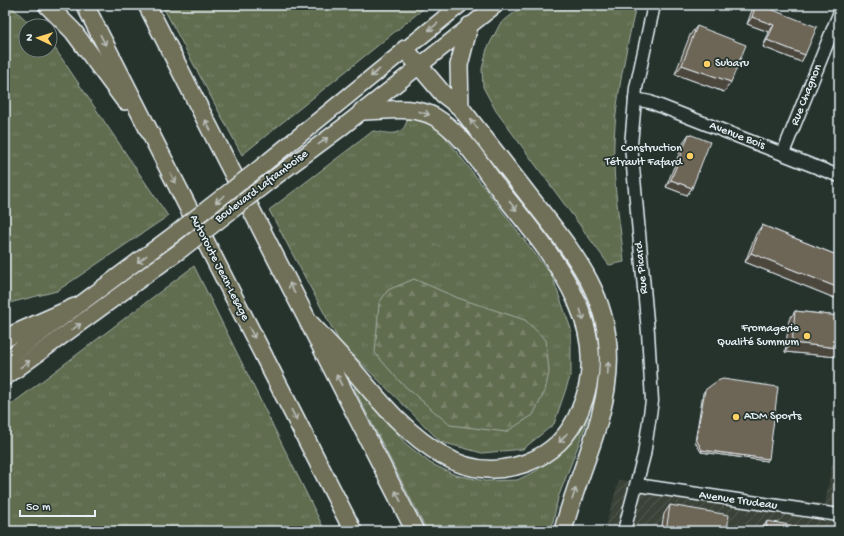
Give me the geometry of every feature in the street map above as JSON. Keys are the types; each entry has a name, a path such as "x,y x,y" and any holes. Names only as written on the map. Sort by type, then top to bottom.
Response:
{"highway":[{"path":"47,5 85,46 157,145"},
{"name":"Autoroute Jean-Lesage","path":"85,5 353,531"},
{"path":"147,5 415,531"},
{"path":"460,107 459,65 469,26"},
{"path":"406,49 443,94 460,107 573,252 588,277 604,318 608,358 604,398 563,531"},
{"path":"309,322 371,393 406,428 444,457 469,467 501,469 522,464 541,456 559,442 570,429 584,398 588,380 589,353 586,327 581,310 563,273 521,217 461,140 438,120 425,113 410,110 362,111"},
{"path":"5,338 75,307"}],"main road":[{"name":"Boulevard Laframboise","path":"5,360 173,235 262,166 460,5"},
{"name":"Boulevard Laframboise","path":"5,378 181,250 420,66 496,5"}],"street":[{"name":"Rue Picard","path":"624,531 637,485 648,431 652,391 646,303 631,160 631,127 635,99 654,5"},
{"name":"Rue Chagnon","path":"783,154 839,14"},
{"name":"Avenue Bois","path":"635,99 650,102 839,176"},
{"name":"Avenue Trudeau","path":"637,485 839,515"}],"shaded area":[{"path":"839,426 839,531 604,531 619,480 825,504"}],"green space":[{"path":"5,5 10,5 24,18 18,18 18,58 58,58 58,53 168,216 57,291 5,304"},
{"path":"162,5 428,5 242,155"},
{"path":"524,5 636,5 620,85 614,145 616,189 624,262 609,265 496,111 483,87 482,69 487,49 500,24"},
{"path":"408,117 424,120 440,130 552,276 571,329 571,374 554,424 523,449 482,453 441,442 339,341 269,210 373,131 391,133 399,132 406,124"},
{"path":"194,266 325,531 5,531 5,409"},
{"path":"414,279 458,298 525,320 546,340 549,372 545,391 533,415 506,432 450,425 400,382 375,353 379,303 388,290"},
{"path":"358,385 405,443 430,463 455,475 485,481 517,480 536,471 561,451 585,416 589,417 558,498 551,531 427,531 354,388"}],"building":[{"path":"756,5 760,5 817,27 805,55 767,40 774,25 752,17"},
{"name":"Subaru","path":"697,26 746,45 731,82 682,65"},
{"path":"689,134 710,142 692,188 671,180"},
{"path":"762,225 839,256 839,288 751,253"},
{"path":"795,311 839,316 839,348 792,343"},
{"name":"ADM Sports","path":"723,379 778,387 769,459 702,450 696,439 705,390 717,381"},
{"path":"670,505 729,515 727,531 666,531"},
{"path":"767,521 796,526 795,531 766,531"}],"place":[{"name":"Subaru","path":"707,64"},
{"name":"Construction Tétrault Fafard","path":"690,156"},
{"name":"Fromagerie Qualité Summum","path":"807,336"},
{"name":"ADM Sports","path":"736,417"}]}
